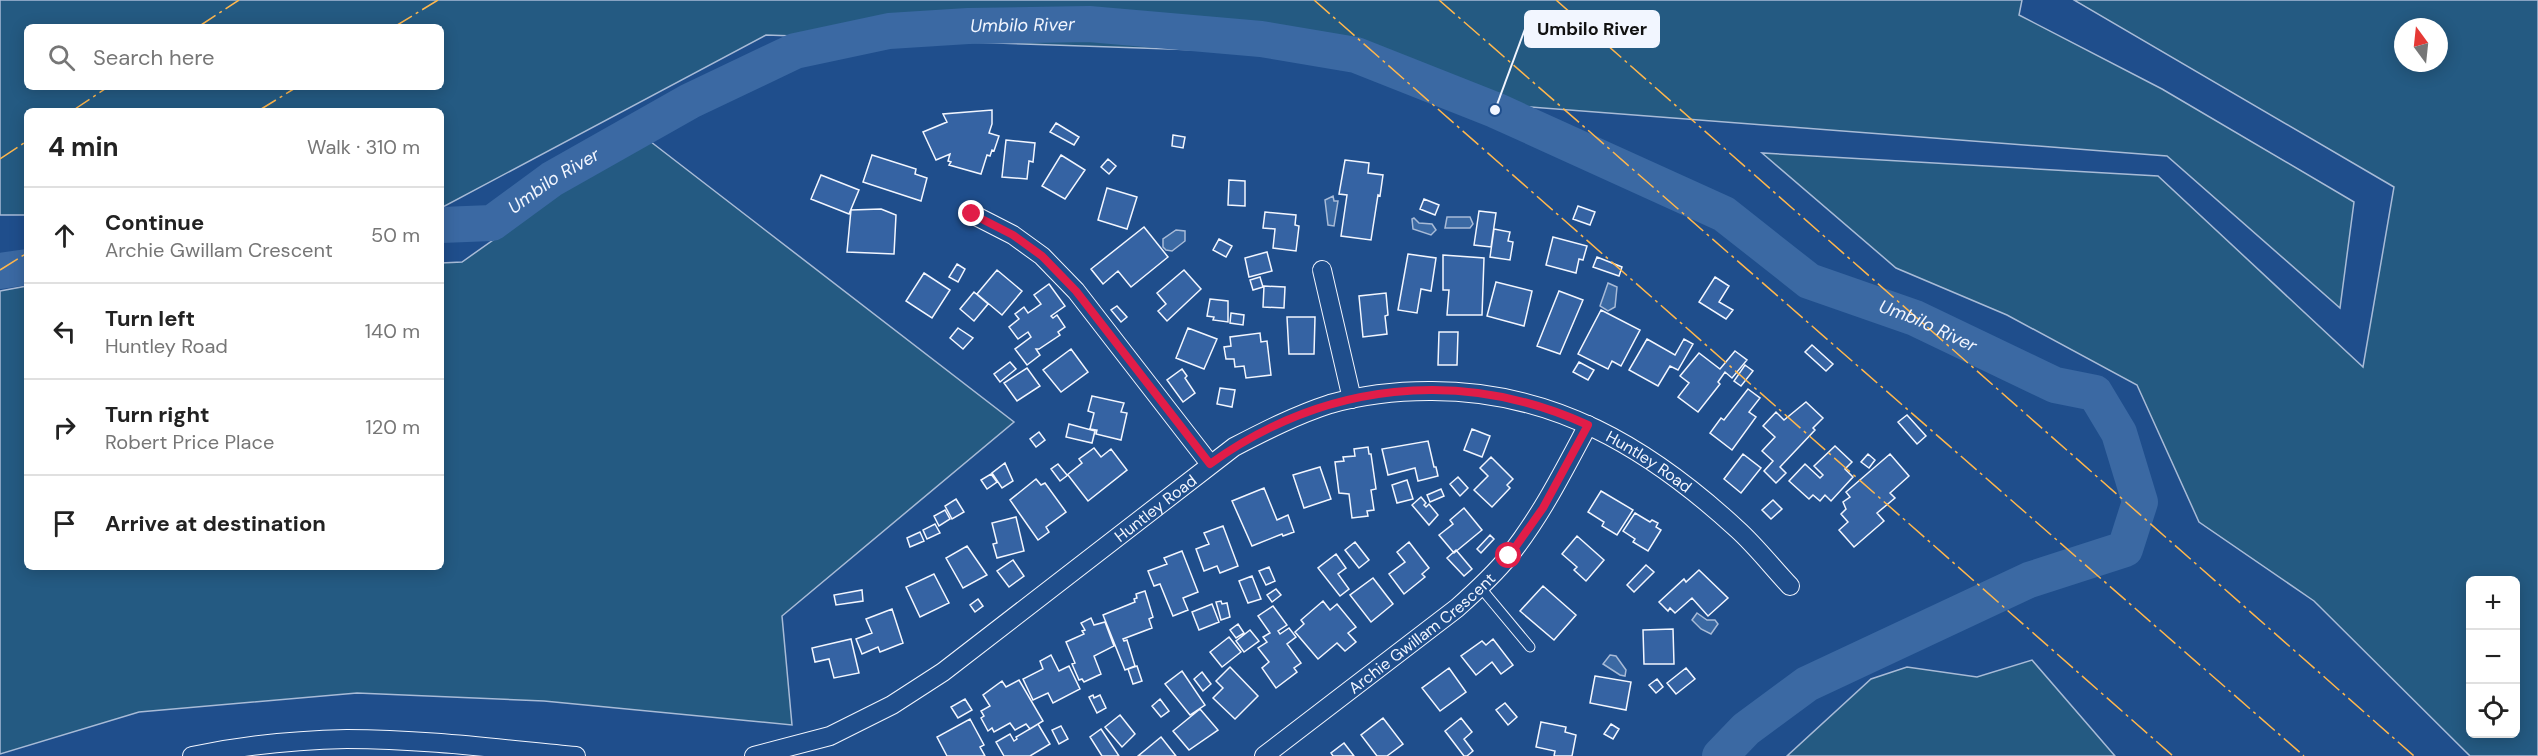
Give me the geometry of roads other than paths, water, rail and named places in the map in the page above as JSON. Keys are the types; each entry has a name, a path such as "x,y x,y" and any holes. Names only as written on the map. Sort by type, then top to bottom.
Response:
{"street":[{"path":"972,214 1013,235 1042,256 1076,291 1210,464"},
{"path":"1322,270 1352,399"},
{"name":"Huntley Road","path":"754,756 830,736 892,705 952,665 1234,447 1287,420 1352,399 1403,391 1460,390 1508,397 1554,410 1588,425 1657,464 1701,497 1739,531 1790,586"},
{"name":"Archie Gwillam Crescent","path":"1264,756 1457,609 1480,587 1509,556 1543,508 1588,425"},
{"path":"192,756 346,739 576,756"}],"lane":[{"path":"1480,587 1530,647"}],"waterway":[{"name":"Umbilo River","path":"444,225 492,223 552,179 690,101 795,51 889,31 968,26 1089,24 1261,39 1356,55 1495,110 1724,214 1809,281 1915,318 2055,385 2095,393 2119,433 2140,502 2125,549 2029,580 1807,684 1746,729 1720,756"},
{"name":"Umbilo River","path":"0,271 24,267"}],"place":[{"name":"Umbilo River","path":"1495,110"}]}
